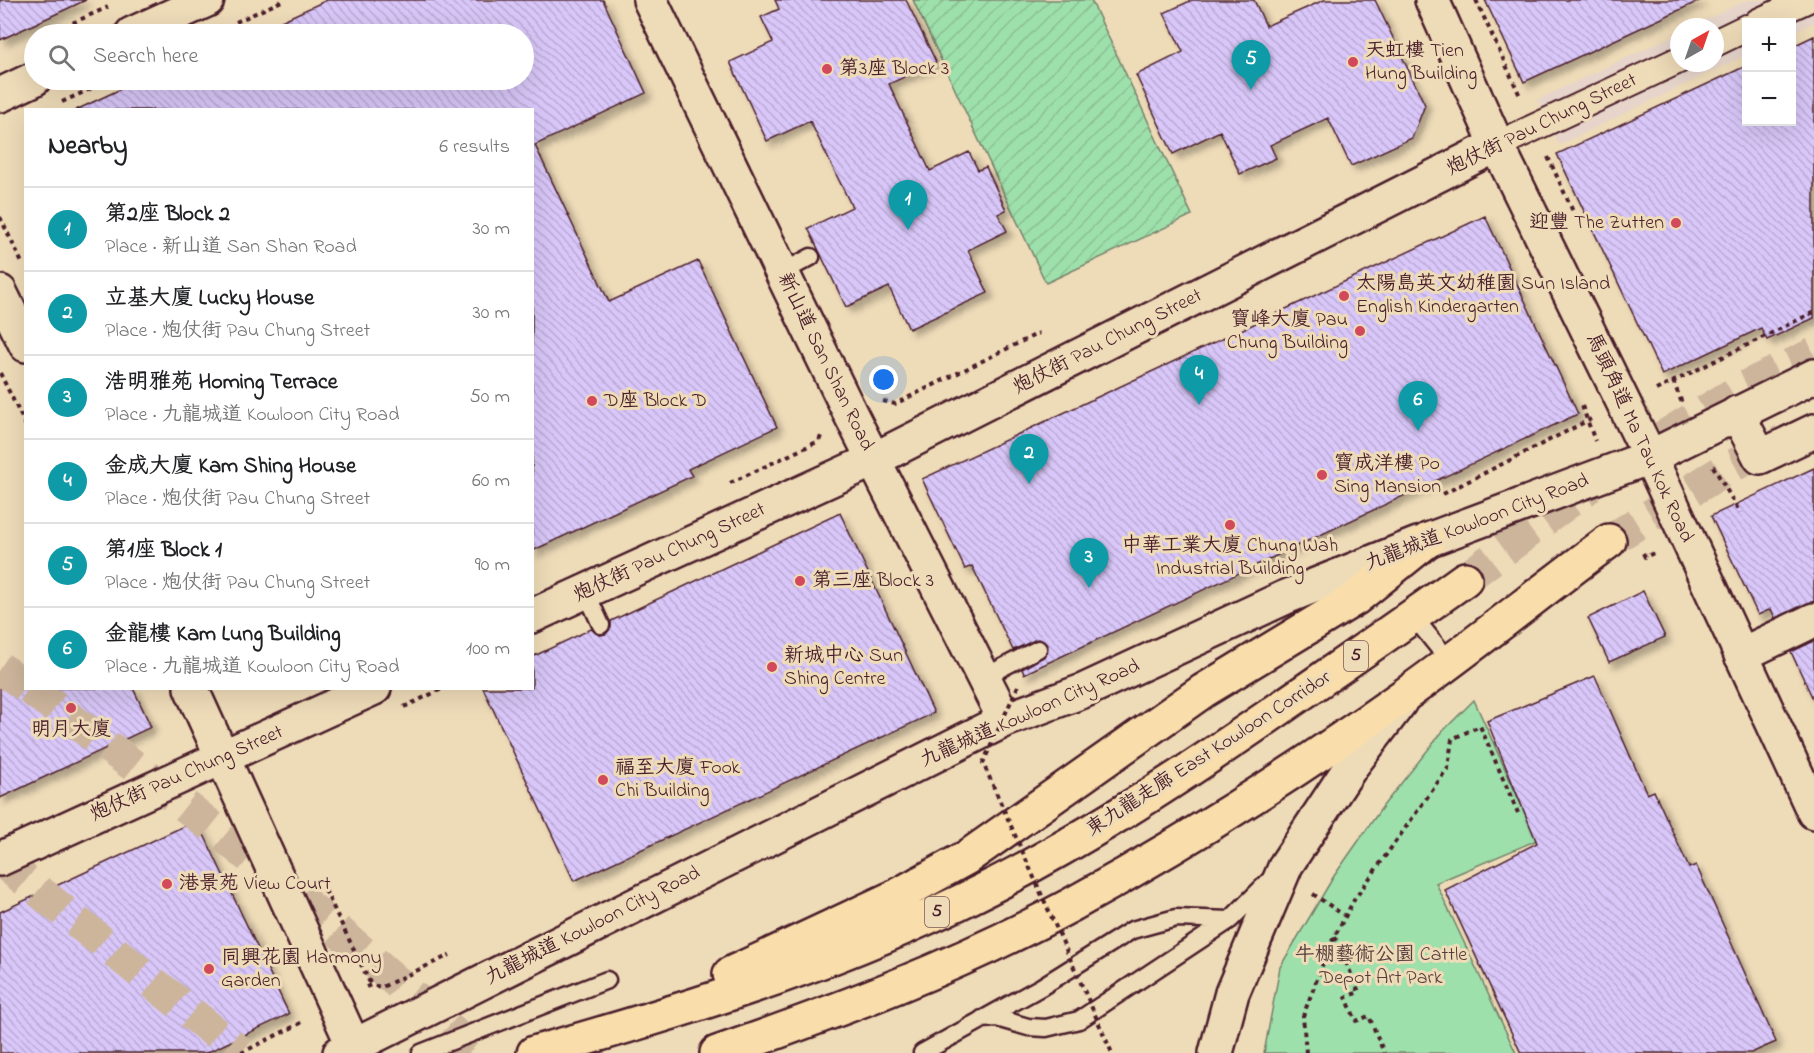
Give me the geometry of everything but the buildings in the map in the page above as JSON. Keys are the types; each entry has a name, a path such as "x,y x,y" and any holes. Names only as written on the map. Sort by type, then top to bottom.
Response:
{"highway":[{"path":"600,1034 895,897 966,858 1203,691 1356,598 1428,540"},
{"path":"717,1053 861,1002 1005,938 1070,905 1278,779 1405,695 1609,541"},
{"name":"東九龍走廊 East Kowloon Corridor","path":"534,1053 719,998 844,952 903,928 1001,881 1083,837 1186,774 1465,579"}],"street":[{"path":"154,24 207,0"},
{"name":"新山道 San Shan Road","path":"650,0 873,460 1005,720"},
{"name":"馬頭角道 Ma Tau Kok Road","path":"1432,0 1497,145 1650,457 1741,655 1810,794"},
{"path":"1767,18 1806,0"},
{"path":"1724,39 1742,30"},
{"name":"炮仗街 Pau Chung Street","path":"534,615 873,460 1497,145 1670,64"},
{"path":"0,95 24,84"},
{"path":"0,292 24,341"},
{"name":"九龍城道 Kowloon City Road","path":"347,1050 1005,720 1083,691 1286,597 1428,540 1650,457 1814,376"},
{"path":"1737,413 1760,457 1814,431"},
{"path":"1741,655 1814,620"},
{"path":"192,690 224,757 347,1050"},
{"name":"炮仗街 Pau Chung Street","path":"0,859 370,690"},
{"path":"1216,1053 1232,993 1286,865 1352,765 1405,695"}],"lane":[{"path":"781,273 811,257"},
{"path":"586,592 601,625"},
{"path":"1413,616 1450,662"},
{"path":"984,677 1038,649"},
{"path":"982,1019 997,1018 1028,1027 1046,1028 1079,1020 1230,920 1286,865"},
{"path":"922,1053 1041,987 1132,930 1176,918 1230,920"},
{"path":"421,1053 607,980"}],"path":[{"path":"232,24 284,0"},
{"path":"1476,0 1576,220"},
{"path":"70,24 112,5"},
{"path":"54,105 88,90"},
{"path":"0,217 24,267"},
{"path":"1649,381 1654,391 1814,312"},
{"path":"0,374 24,422"},
{"path":"1018,686 983,763 1112,1053"},
{"path":"1306,1053 1303,1016 1335,936 1345,916 1448,768 1452,739 1480,726 1518,813"},
{"path":"1312,893 1345,916"},
{"path":"1335,936 1359,992 1346,997 1356,1021 1369,1016 1384,1053"},
{"path":"241,1053 303,1024"}],"shaded area":[{"path":"1747,0 1814,0 1814,22 1796,31 1796,18 1742,18 1742,57 1724,66 1724,18 1710,18"},
{"path":"1670,37 1670,72 1711,72 1559,145 1537,100"}],"green space":[{"path":"913,0 1091,0 1192,215 1046,283"},
{"name":"牛棚藝術公園 Cattle Depot Art Park","path":"1474,700 1537,840 1436,883 1516,1053 1264,1053 1280,967 1334,876 1383,806 1443,731"}],"tunnel":[{"path":"1663,437 1745,387 1814,354"},
{"path":"1609,541 1726,469 1783,441"},
{"path":"1465,579 1590,486"},
{"path":"0,668 24,685"},
{"path":"32,690 145,774 258,864 422,1004 475,1053"},
{"path":"0,860 241,1053"}],"place":[{"name":"天虹樓 Tien Hung Building","path":"1353,62"},
{"name":"第3座 Block 3","path":"827,69"},
{"name":"第1座 Block 1","path":"1251,90"},
{"name":"迎豐 The Zutten","path":"1676,223"},
{"name":"第2座 Block 2","path":"908,230"},
{"name":"太陽島英文幼稚園 Sun Island English Kindergarten","path":"1344,296"},
{"name":"寶峰大廈 Pau Chung Building","path":"1360,331"},
{"name":"D座 Block D","path":"592,401"},
{"name":"金成大廈 Kam Shing House","path":"1199,405"},
{"name":"金龍樓 Kam Lung Building","path":"1418,431"},
{"name":"寶成洋樓 Po Sing Mansion","path":"1322,475"},
{"name":"立基大廈 Lucky House","path":"1029,484"},
{"name":"中華工業大廈 Chung Wah Industrial Building","path":"1230,525"},
{"name":"第三座 Block 3","path":"800,581"},
{"name":"浩明雅苑 Homing Terrace","path":"1089,588"},
{"name":"新城中心 Sun Shing Centre","path":"772,667"},
{"name":"明月大廈","path":"71,708"},
{"name":"福至大廈 Fook Chi Building","path":"603,780"},
{"name":"港景苑 View Court","path":"167,884"},
{"name":"同興花園 Harmony Garden","path":"209,969"}]}
